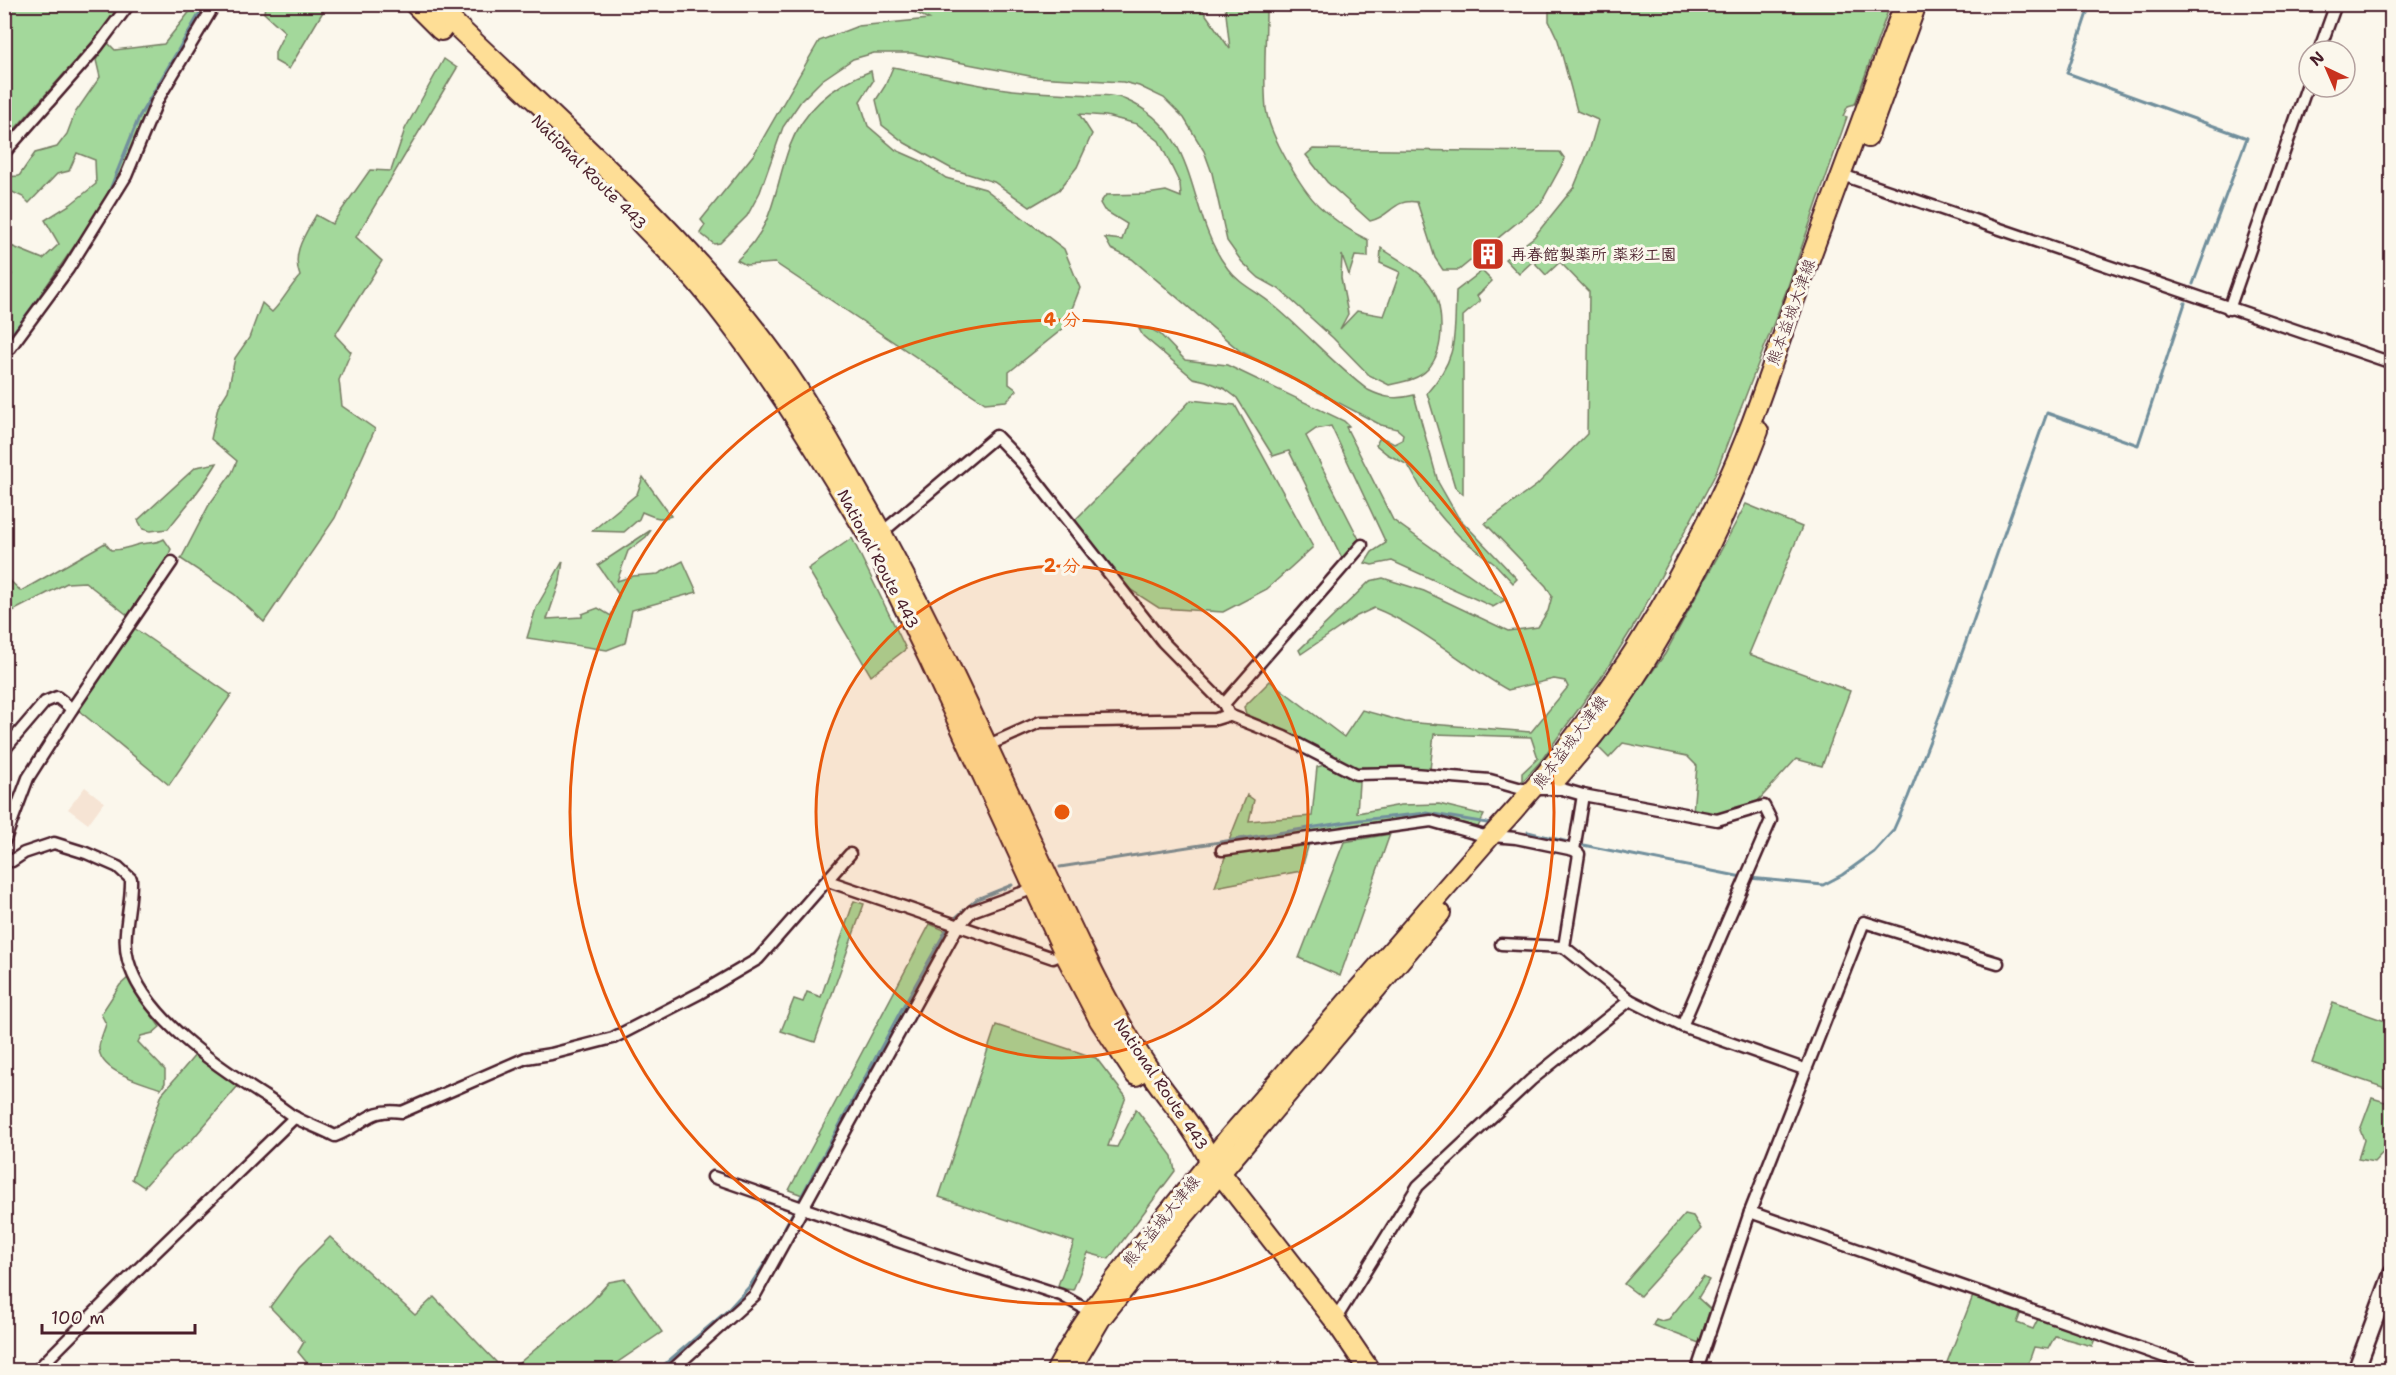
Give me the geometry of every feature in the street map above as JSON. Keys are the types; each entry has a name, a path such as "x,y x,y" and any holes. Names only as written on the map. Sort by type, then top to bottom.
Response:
{"highway":[{"name":"National Route 443","path":"415,4 596,174 698,283 760,365 876,536"},
{"name":"National Route 443","path":"434,4 605,166 708,273 767,345 828,437 980,749 1115,1015 1155,1079 1199,1137 1215,1166 1335,1320 1369,1371"},
{"name":"National Route 443","path":"980,749 1035,888 1100,1020 1144,1087 1190,1146 1215,1166"}],"main road":[{"name":"熊本益城大津線","path":"1847,176 1904,4"},
{"name":"熊本益城大津線","path":"1056,1371 1095,1315 1215,1166 1227,1139 1542,789 1649,628 1719,497 1917,4"},
{"name":"熊本益城大津線","path":"1071,1371 1095,1315"}],"street":[{"path":"4,153 97,47 129,4"},
{"path":"4,356 68,269 126,176 158,99 215,4"},
{"path":"2323,39 2336,4"},
{"path":"2229,309 2303,99"},
{"path":"1847,176 2391,363"},
{"path":"876,536 996,436 1023,464 1163,642 1224,704 1229,715"},
{"path":"1224,704 1362,545"},
{"path":"4,842 9,813 28,778 172,562"},
{"path":"4,750 45,702 57,697 72,710"},
{"path":"980,749 1040,722 1195,720 1216,719 1229,715 1284,737 1356,774 1401,773 1490,780 1522,789 1562,789 1717,820 1764,806 1771,820 1682,1026"},
{"path":"1564,946 1579,854 1575,844 1583,795"},
{"path":"1222,850 1431,821 1498,836 1575,844"},
{"path":"4,858 12,861 24,853 54,843 86,853 118,867 131,879 132,896 125,941 128,961 137,984 153,1007 169,1024 239,1080 295,1117 335,1136 351,1130 373,1113 386,1110 402,1112 526,1058 613,1038 700,993 758,959 850,855"},
{"path":"828,881 1053,958 1065,952"},
{"path":"672,1371 755,1295 798,1205 952,924 972,911 1035,888"},
{"path":"1697,1371 1750,1212 1804,1069 1864,922 1998,963"},
{"path":"1501,944 1564,946 1630,1000 1682,1026 1804,1069"},
{"path":"1335,1320 1418,1186 1524,1086 1630,1000"},
{"path":"37,1371 295,1117"},
{"path":"713,1177 1060,1295 1095,1315"},
{"path":"1750,1212 2202,1371"},
{"path":"2356,1371 2391,1273"}],"shaded area":[{"path":"85,787 104,802 88,824 68,809"}],"green space":[{"path":"5,4 120,5 102,31 5,140"},
{"path":"195,5 209,5 150,104 121,175 5,345 4,284 8,286 12,274 5,260 5,239 11,246 43,259 59,244 45,220 71,204 96,184 95,160 77,153 69,171 57,174 29,203 23,197 6,189 5,177 19,176 35,153 57,147 67,134 75,113 100,77 96,60 107,42 115,50 164,44"},
{"path":"265,5 327,5 289,69 275,61 275,52 285,32 264,13"},
{"path":"899,5 1202,5 1202,9 1230,49 1225,5 1272,5 1266,12 1265,85 1268,120 1287,161 1312,198 1336,220 1368,240 1368,257 1355,256 1349,275 1342,255 1341,278 1348,314 1340,329 1357,311 1384,316 1400,272 1380,263 1381,248 1417,272 1433,290 1441,325 1438,350 1428,369 1420,376 1389,385 1369,375 1333,338 1279,289 1259,278 1242,262 1227,241 1212,173 1204,151 1184,118 1164,98 1139,86 1123,82 1035,77 911,53 874,53 853,59 822,80 801,101 783,127 760,192 747,216 720,243 714,244 700,233 705,225 701,220 754,154 819,41 858,26 929,19"},
{"path":"1549,5 1890,5 1855,104 1848,106 1843,116 1847,117 1787,289 1715,475 1638,619 1601,678 1540,762 1522,782 1522,773 1538,758 1531,737 1434,734 1430,770 1360,767 1357,813 1401,805 1439,804 1484,815 1477,829 1429,817 1228,843 1247,795 1254,800 1249,821 1312,816 1317,767 1328,764 1330,754 1288,732 1246,714 1244,707 1270,681 1344,737 1362,710 1405,722 1531,732 1568,687 1565,681 1554,679 1508,690 1409,625 1374,608 1357,616 1301,654 1299,650 1370,581 1383,578 1424,591 1508,631 1538,627 1548,611 1552,596 1546,586 1485,523 1537,485 1587,434 1589,292 1560,262 1546,275 1533,261 1519,274 1505,259 1534,237 1574,187 1590,148 1598,120 1577,111 1558,40 1549,21"},
{"path":"444,59 457,68 356,237 382,261 335,335 351,352 339,380 342,406 375,429 335,518 264,622 234,594 181,559 209,505 232,473 237,461 211,439 218,407 228,391 235,358 249,338 262,303 272,312 300,276 297,260 300,244 316,215 332,224 370,170 391,171 405,129"},
{"path":"893,67 1013,90 1113,96 1122,98 1151,114 1168,132 1181,153 1204,223 1214,247 1228,269 1238,280 1285,315 1343,370 1368,390 1390,397 1414,395 1438,482 1458,517 1517,579 1513,583 1497,566 1460,537 1429,502 1408,465 1387,454 1376,445 1379,439 1385,439 1394,444 1402,440 1403,434 1397,429 1381,425 1240,351 1132,259 1111,249 1105,238 1122,240 1127,224 1104,210 1100,203 1106,195 1166,191 1181,197 1180,184 1159,141 1137,124 1106,116 1079,114 1092,134 1077,167 1059,190 1030,207 994,182 952,169 905,143 882,125 876,100"},
{"path":"871,71 873,81 860,101 868,126 896,150 921,161 946,178 985,189 1064,249 1080,288 1065,327 1009,372 1009,384 1017,390 1006,401 985,403 775,263 746,265 737,260 759,234 766,221 789,148 803,121 832,91"},
{"path":"1313,149 1560,152 1565,159 1541,203 1459,270 1443,270 1435,258 1417,202 1397,205 1383,216 1370,221 1327,182 1306,155"},
{"path":"1482,271 1492,281 1477,296 1480,301 1463,316 1463,494 1455,487 1427,393 1450,357 1453,346 1456,291"},
{"path":"1149,328 1160,334 1185,360 1227,365 1344,421 1349,426 1346,427 1393,520 1505,600 1493,607 1392,561 1372,565 1365,563 1372,552 1386,543 1331,426 1316,429 1306,436 1360,541 1342,558 1289,451 1273,456 1237,398 1225,389 1193,378 1143,336 1139,329"},
{"path":"1191,400 1235,405 1313,547 1267,589 1223,612 1159,608 1131,590 1073,522"},
{"path":"217,463 200,489 168,529 150,531 143,529 138,520 196,467"},
{"path":"643,477 671,516 660,518 642,512 639,519 624,532 592,531 637,494"},
{"path":"1746,504 1802,527 1749,654 1850,691 1822,766 1796,759 1755,804 1718,816 1693,812 1697,766 1687,756 1623,743 1609,758 1598,747 1665,654"},
{"path":"651,530 628,551 617,581 633,576 658,574 683,561 697,592 632,610 625,643 607,650 527,638 536,608 563,561 560,581 547,619 582,617 582,614 598,608 611,616 619,595 598,565"},
{"path":"852,538 906,649 871,676 808,569"},
{"path":"164,539 171,549 164,567 130,617 85,582 67,583 5,615 4,575 21,591 105,543 111,550 116,550"},
{"path":"134,628 231,695 169,785 77,709"},
{"path":"1390,834 1340,976 1299,958 1344,842"},
{"path":"1309,843 1301,871 1215,887 1225,857 1235,853"},
{"path":"854,901 864,904 815,1042 781,1031 794,999 803,1002 807,992 821,997"},
{"path":"930,924 949,932 805,1196 789,1190"},
{"path":"128,978 160,1027 153,1033 141,1036 138,1042 165,1070 165,1083 161,1089 122,1075 106,1063 101,1056 99,1047 106,1024 101,1014 120,985"},
{"path":"2333,1003 2391,1023 2391,1090 2312,1063"},
{"path":"996,1025 1096,1058 1126,1097 1108,1146 1117,1147 1136,1109 1172,1156 1175,1171 1109,1259 1088,1253 1073,1290 1057,1288 1074,1242 939,1197"},
{"path":"196,1054 237,1087 191,1141 170,1158 144,1187 132,1179 162,1094"},
{"path":"2372,1098 2392,1104 2391,1144 2374,1162 2358,1159 2364,1140 2360,1130"},
{"path":"1685,1214 1693,1216 1701,1229 1640,1296 1624,1284"},
{"path":"330,1237 415,1315 434,1297 498,1364 492,1370 313,1370 298,1352 304,1342 270,1307 298,1269"},
{"path":"1703,1277 1709,1280 1698,1298 1710,1309 1699,1343 1653,1325 1656,1319 1662,1321 1669,1319"},
{"path":"625,1279 662,1332 606,1370 511,1370 591,1302 609,1282"},
{"path":"1973,1296 2021,1312 2017,1323 2033,1329 2038,1319 2095,1339 2092,1346 2055,1336 2048,1349 2034,1347 2026,1370 1944,1370"}],"waterway":[{"path":"107,197 139,117 205,4"},
{"path":"2090,4 2067,73 2247,138 2193,284"},
{"path":"4,345 67,261"},
{"path":"1749,878 1823,885 1842,875 1874,852 1893,831 1941,712 2047,413 2138,445 2185,303"},
{"path":"1060,867 1360,820 1427,813 1487,823"},
{"path":"1528,832 1572,843"},
{"path":"1578,844 1742,877"},
{"path":"953,920 977,899 1012,885"},
{"path":"658,1370 726,1312 749,1287 769,1257 949,925"}],"place":[{"name":"再春館製薬所 薬彩工園","path":"1488,254"}]}
